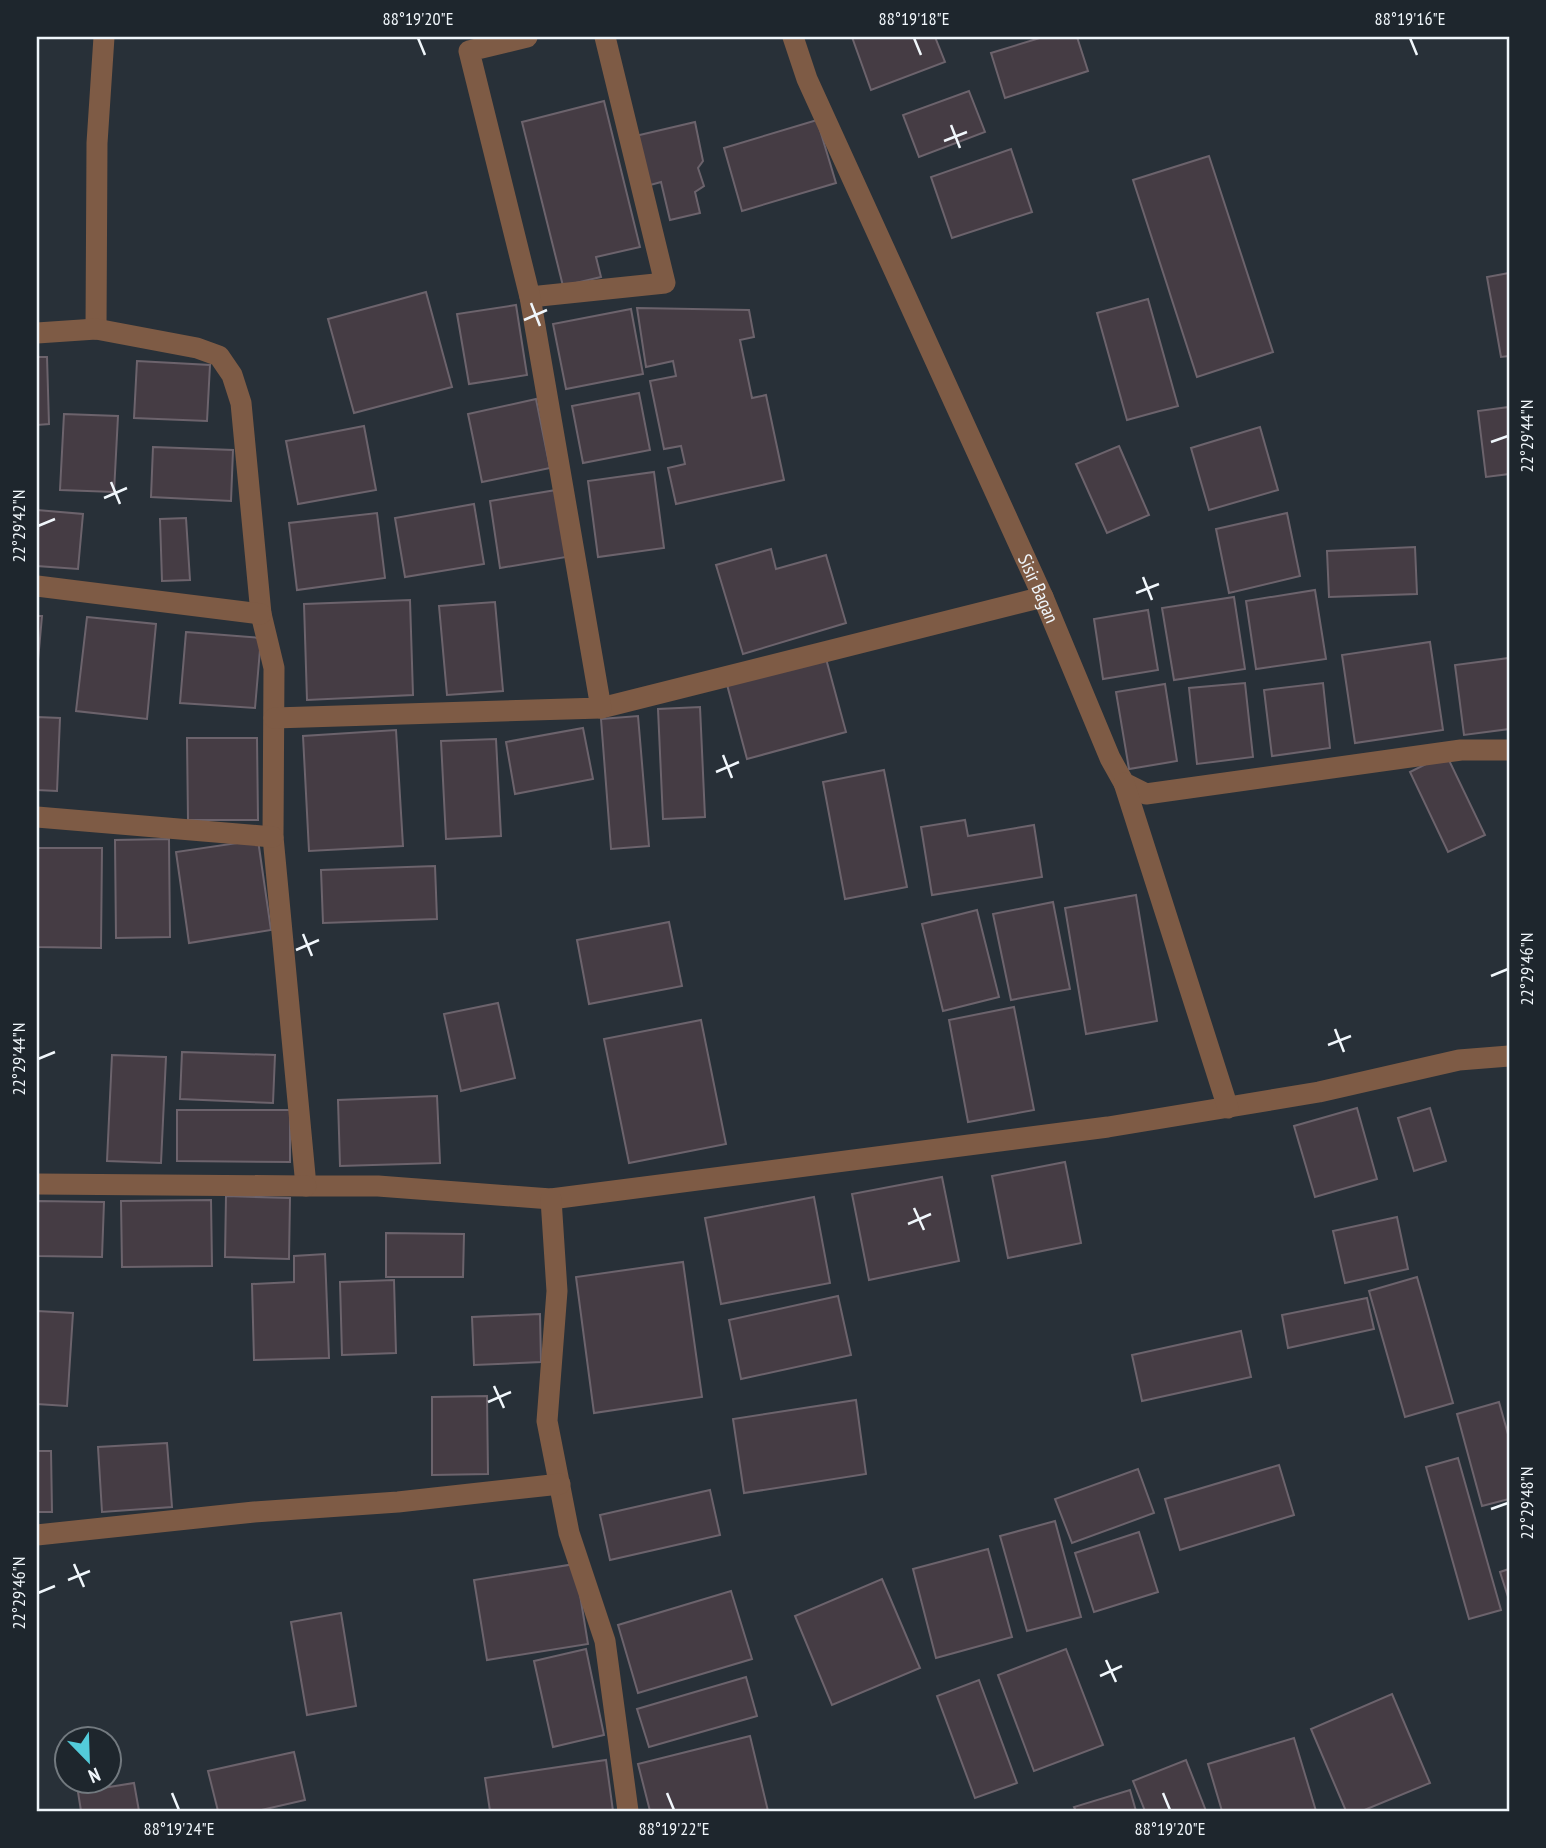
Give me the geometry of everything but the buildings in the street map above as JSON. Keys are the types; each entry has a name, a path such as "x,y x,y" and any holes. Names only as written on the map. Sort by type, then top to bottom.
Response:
{"street":[{"path":"96,329 97,155 104,37"},
{"path":"527,37 468,51 530,297 601,708"},
{"path":"530,297 665,283 604,37"},
{"name":"Sisir Bagan","path":"793,37 807,79 1044,597 1110,758 1124,783 1228,1108"},
{"path":"37,333 96,329 197,348 219,356 232,375 241,403 261,614 274,668 273,837 306,1186"},
{"path":"37,586 261,614"},
{"path":"274,719 601,708 1044,597"},
{"path":"1124,783 1146,794 1461,750 1509,750"},
{"path":"37,817 273,837"},
{"path":"37,1184 378,1186 551,1199 1108,1127 1319,1092 1459,1060 1509,1056"},
{"path":"551,1199 557,1291 547,1421 569,1533 604,1641 628,1811"},
{"path":"37,1535 254,1512 398,1502 560,1484"}]}
